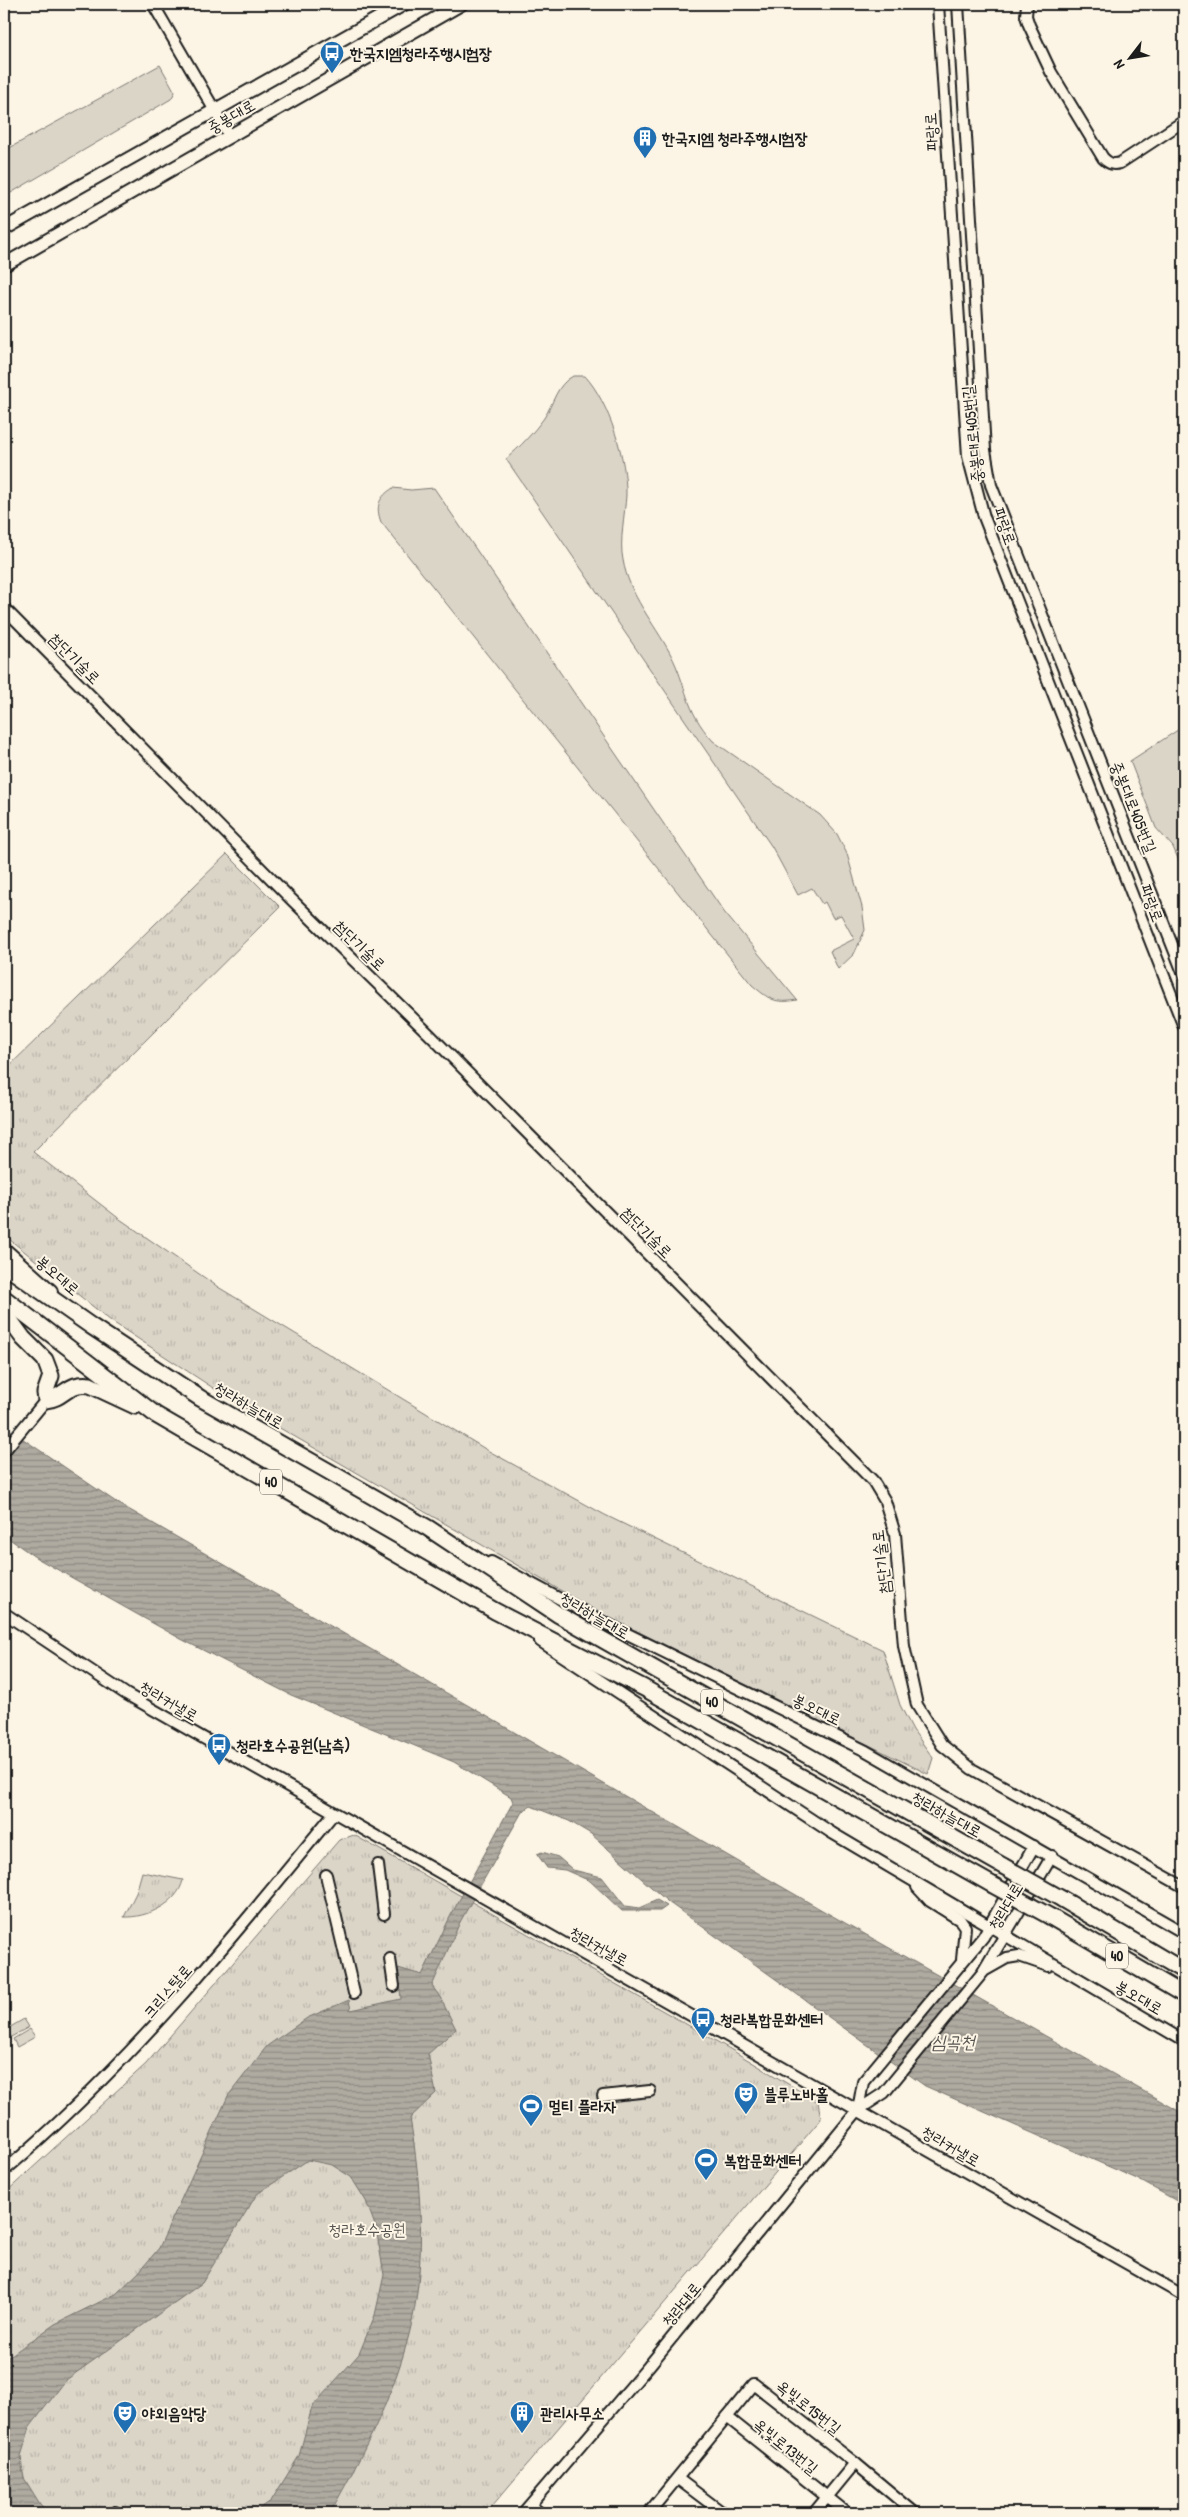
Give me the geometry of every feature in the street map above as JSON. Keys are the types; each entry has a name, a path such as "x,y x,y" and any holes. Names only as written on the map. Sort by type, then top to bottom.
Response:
{"highway":[{"name":"청라하늘대로","path":"4,1265 90,1326 200,1398 428,1528 559,1615 1062,1899 1184,1971"},
{"path":"4,1298 57,1339"},
{"path":"4,1312 23,1338 45,1360 51,1376 45,1393 46,1400 53,1400 69,1388 82,1383 156,1415"},
{"name":"40","path":"57,1339 156,1415 495,1611 644,1688 1051,1917 1184,1995"}],"main road":[{"name":"중봉대로","path":"4,229 404,4"},
{"name":"중봉대로","path":"4,263 461,4"},
{"name":"봉오대로","path":"4,1249 90,1326"}],"street":[{"path":"153,4 229,135"},
{"name":"파랑로","path":"938,4 968,456 984,517 1184,1027"},
{"name":"중봉대로405번길","path":"958,4 985,450 991,485 1184,975"},
{"path":"1027,4 1026,16 1052,72 1103,158 1108,163 1114,165 1120,163 1184,121"},
{"name":"첨단기술로","path":"4,608 291,899 429,1034 873,1481 885,1501 895,1534 904,1646 917,1705 942,1745 972,1769 1184,1887"},
{"name":"40","path":"4,1307 57,1339"},
{"path":"4,1451 46,1400"},
{"name":"봉오대로","path":"428,1528 599,1620 866,1751 1184,1933"},
{"name":"봉오대로","path":"495,1611 738,1774 832,1833 991,1925 1056,1968 1184,2041"},
{"name":"청라커낼로","path":"4,1613 126,1694 1184,2296"},
{"name":"크리스탈로","path":"4,2171 104,2080 154,2028 226,1945 334,1813"},
{"path":"858,2110 863,2082 991,1925 1034,1846"},
{"name":"청라대로","path":"984,1971 1052,1856"},
{"path":"378,1865 384,1914"},
{"path":"326,1875 354,1993"},
{"path":"910,1879 930,1902 960,1920 965,1927 962,1960"},
{"path":"858,2110 884,2093 984,1971 1007,1958 1019,1956 1056,1968"},
{"path":"390,1959 394,1986"},
{"path":"603,2096 650,2091"},
{"name":"청라대로","path":"527,2509 654,2360 858,2110"},
{"name":"옥빛로15번길","path":"727,2417 754,2384 855,2463"},
{"path":"656,2513 651,2510 727,2417"},
{"name":"옥빛로13번길","path":"727,2417 847,2513"},
{"path":"814,2513 855,2463 915,2513"},
{"path":"678,2479 722,2513"},
{"path":"527,2509 540,2513"}],"green space":[{"path":"160,65 175,92 171,99 4,197 4,151"},
{"path":"573,376 585,376 594,387 615,432 626,481 622,553 626,573 636,597 676,665 691,708 697,719 713,741 820,815 837,834 847,854 862,907 865,930 854,954 838,969 830,951 854,939 841,915 833,918 825,902 822,904 812,888 798,895 772,847 506,459 536,429 559,389"},
{"path":"393,488 411,490 434,488 724,912 797,1000 777,1001 763,994 752,985 381,522 378,511 379,502"},
{"path":"1184,726 1184,873 1173,847 1156,828 1130,761"},
{"path":"227,854 280,907 33,1152 117,1217 218,1287 487,1450 605,1515 883,1650 900,1705 913,1730 933,1758 928,1774 598,1612 233,1401 111,1321 4,1235 4,1071"},
{"name":"청라호수공원","path":"354,1835 730,2049 818,2102 821,2119 486,2513 4,2513 4,2194 146,2064 339,1840"},
{"path":"142,1872 183,1880 180,1889 168,1903 142,1915 124,1917 136,1893"},
{"path":"24,2019 29,2027 11,2037 7,2029"},
{"path":"30,2029 35,2037 17,2047 13,2039"}],"water":[{"name":"심곡천","path":"4,1426 116,1502 822,1910 1184,2114 1184,2205 1137,2179 925,2086 668,1902 591,1834 569,1821 531,1806 522,1812 460,1922 432,1986 440,1997 456,2029 428,2054 436,2093 410,2118 417,2168 420,2220 419,2271 412,2322 398,2372 378,2420 330,2513 253,2513 271,2501 299,2456 312,2407 359,2354 375,2315 384,2275 376,2228 366,2201 351,2177 332,2165 308,2160 257,2194 202,2283 66,2380 30,2427 21,2456 24,2478 40,2504 49,2513 4,2513 4,2360 55,2324 116,2294 139,2272 159,2248 228,2096 267,2046 307,2018 349,2000 351,2010 401,1999 398,1968 422,1975 450,1917 513,1802 511,1797 454,1762 291,1695 181,1639 35,1557 4,1535"},
{"path":"542,1852 558,1857 573,1870 602,1877 625,1906 639,1908 657,1900 667,1906 660,1911 622,1911 590,1881 565,1870 547,1868 537,1854"}],"place":[{"name":"한국지엠청라주행시험장","path":"332,74"},
{"name":"한국지엠 청라주행시험장","path":"645,159"},
{"name":"청라호수공원(남측)","path":"219,1766"},
{"name":"청라복합문화센터","path":"703,2040"},
{"name":"블루노바홀","path":"746,2115"},
{"name":"멀티 플라자","path":"531,2127"},
{"name":"복합문화센터","path":"706,2181"},
{"name":"야외음악당","path":"125,2434"},
{"name":"관리사무소","path":"522,2434"}]}
